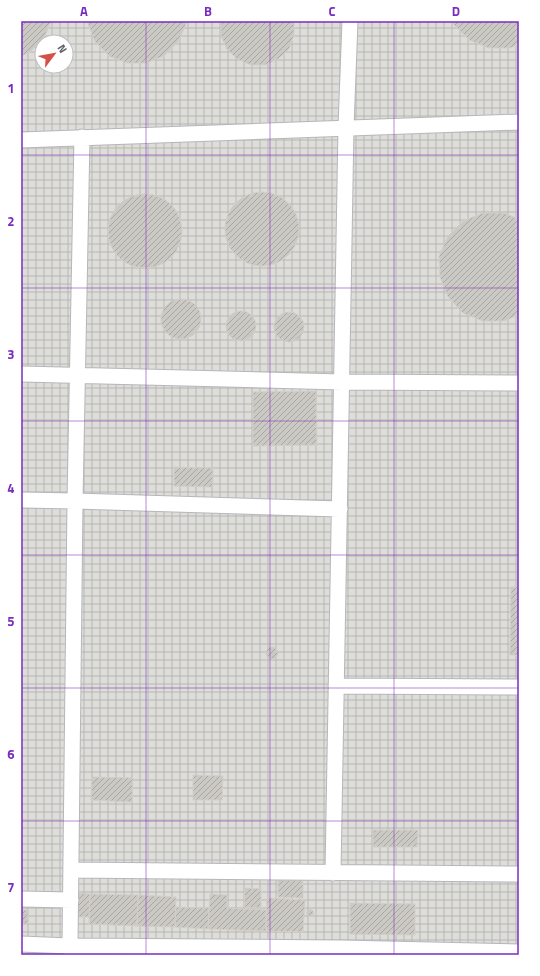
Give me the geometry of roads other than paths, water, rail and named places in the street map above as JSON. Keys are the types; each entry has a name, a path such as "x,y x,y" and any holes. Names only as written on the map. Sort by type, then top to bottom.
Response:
{"lane":[{"path":"333,873 343,382 346,128 350,21"},
{"path":"21,140 519,122"},
{"path":"71,950 75,501 82,137"},
{"path":"21,374 343,382 519,383"},
{"path":"21,500 340,509"},
{"path":"336,686 519,687"},
{"path":"71,870 519,874"},
{"path":"21,900 71,900"},
{"path":"21,944 71,950 341,948 519,952"}]}
